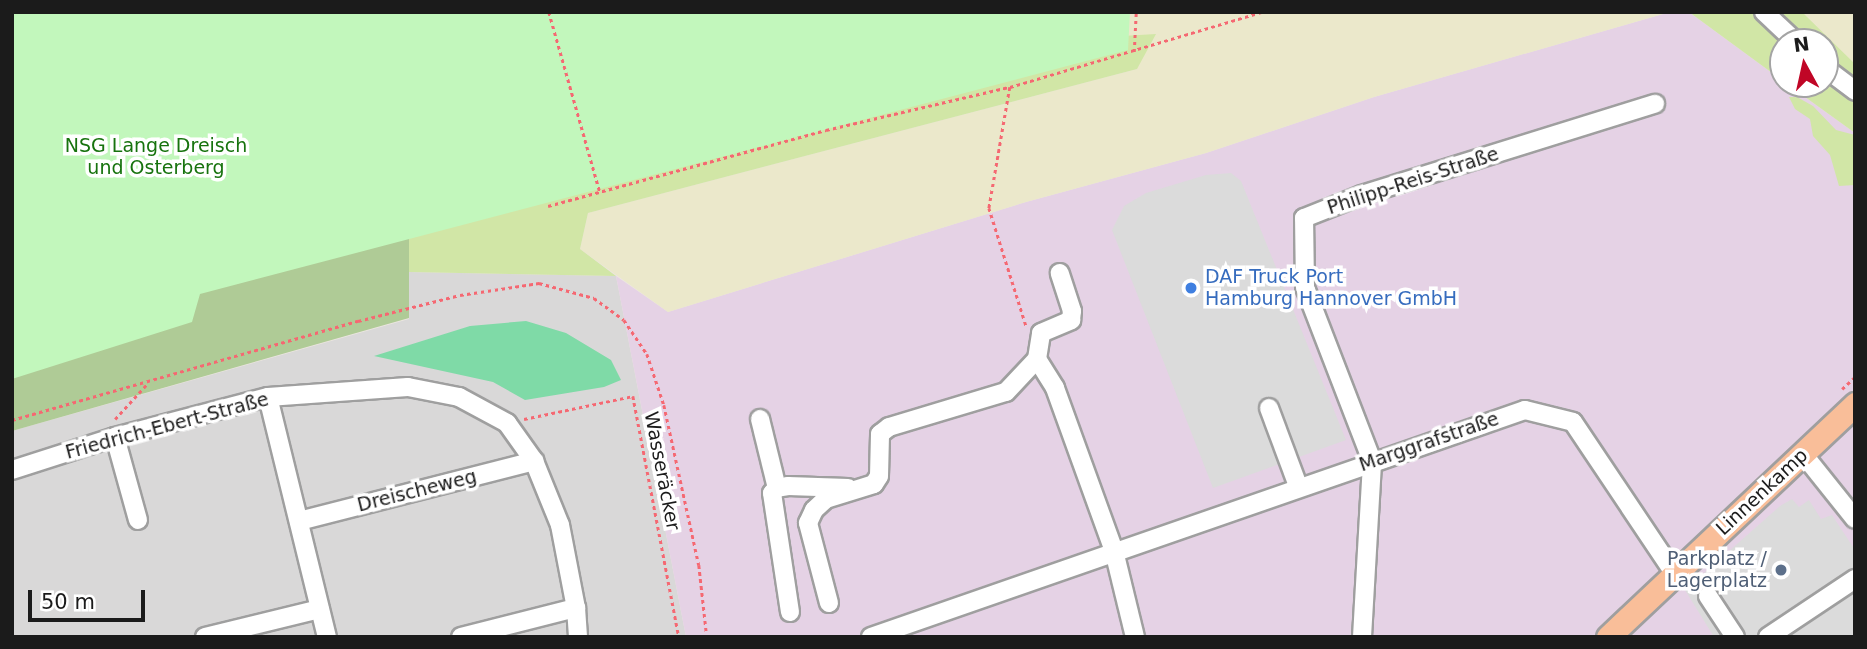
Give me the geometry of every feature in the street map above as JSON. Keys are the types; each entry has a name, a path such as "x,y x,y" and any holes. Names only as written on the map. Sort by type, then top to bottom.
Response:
{"main road":[{"name":"Linnenkamp","path":"1608,637 1855,404"}],"street":[{"path":"1763,12 1781,28"},
{"path":"1839,79 1855,91"},
{"name":"Philipp-Reis-Straße","path":"1362,637 1372,461 1305,287 1304,218 1362,195 1654,104"},
{"path":"829,603 808,523 814,510 825,499 874,484 879,476 880,434 889,427 1006,392 1037,359 1041,334 1068,323 1072,317 1060,273"},
{"path":"1037,359 1055,388 1114,551 1135,637"},
{"name":"Friedrich-Ebert-Straße","path":"12,470 115,438 268,397 408,387 459,397 507,423 534,461 560,524 576,608 578,637"},
{"path":"268,397 327,637"},
{"path":"1269,408 1298,486"},
{"name":"Marggrafstraße","path":"871,637 1298,486 1525,410 1573,422 1674,573"},
{"path":"760,419 777,488"},
{"path":"115,438 138,520"},
{"path":"1803,454 1855,519"},
{"name":"Dreischeweg","path":"299,521 534,461"},
{"path":"790,612 772,493 777,488 807,486 864,489"},
{"path":"1768,637 1855,579"},
{"path":"1709,596 1735,637"},
{"path":"461,637 576,608"},
{"path":"205,637 320,609"}],"path":[{"path":"549,12 600,192"},
{"path":"1134,52 1136,12"},
{"path":"548,206 826,130 1010,87 1262,12"},
{"path":"1010,87 989,208 1037,359"},
{"path":"12,420 358,321 460,295 539,283 594,298 624,320 648,355 667,418 699,565 707,637"},
{"path":"115,438 111,424 148,383"},
{"name":"Wasseräcker","path":"507,423 633,396 679,637"}],"shaded area":[{"path":"769,12 1670,12 1374,97 1206,153 1026,202 668,312 580,249 588,213 1137,69"},
{"path":"1670,12 1689,12 1769,71 1769,98 1806,98 1855,133 1855,637 686,637 616,276 668,312 1026,202 1206,153 1374,97"},
{"path":"1802,12 1855,12 1855,64 1839,50 1839,28 1818,28"},
{"path":"1231,173 1241,181 1346,440 1213,488 1112,230 1124,206 1146,193 1206,175"},
{"path":"409,272 616,276 686,637 12,637 12,431 409,319"},
{"name":"Parkplatz / Lagerplatz","path":"1792,499 1799,507 1809,500 1821,519 1832,515 1855,550 1855,637 1714,637 1685,590 1780,506"}],"green space":[{"name":"NSG Lange Dreisch und Osterberg","path":"12,12 1130,12 1128,50 200,294 192,322 12,379"},
{"path":"1689,12 1802,12 1818,28 1769,28 1769,71"},
{"path":"1156,34 1137,69 588,213 580,249 616,276 409,272 409,234 1122,36"},
{"path":"1839,48 1855,64 1855,133 1806,98 1839,98"},
{"path":"1790,98 1799,98 1813,106 1836,130 1855,135 1855,185 1839,186 1830,155 1813,136 1810,119 1795,109"},
{"path":"12,100 409,234 409,318 12,431"},
{"path":"526,321 566,333 611,360 621,380 604,387 525,400 493,382 374,356 470,326"}],"place":[{"name":"DAF Truck Port Hamburg Hannover GmbH","path":"1191,288"},
{"name":"Parkplatz / Lagerplatz","path":"1781,570"}]}
